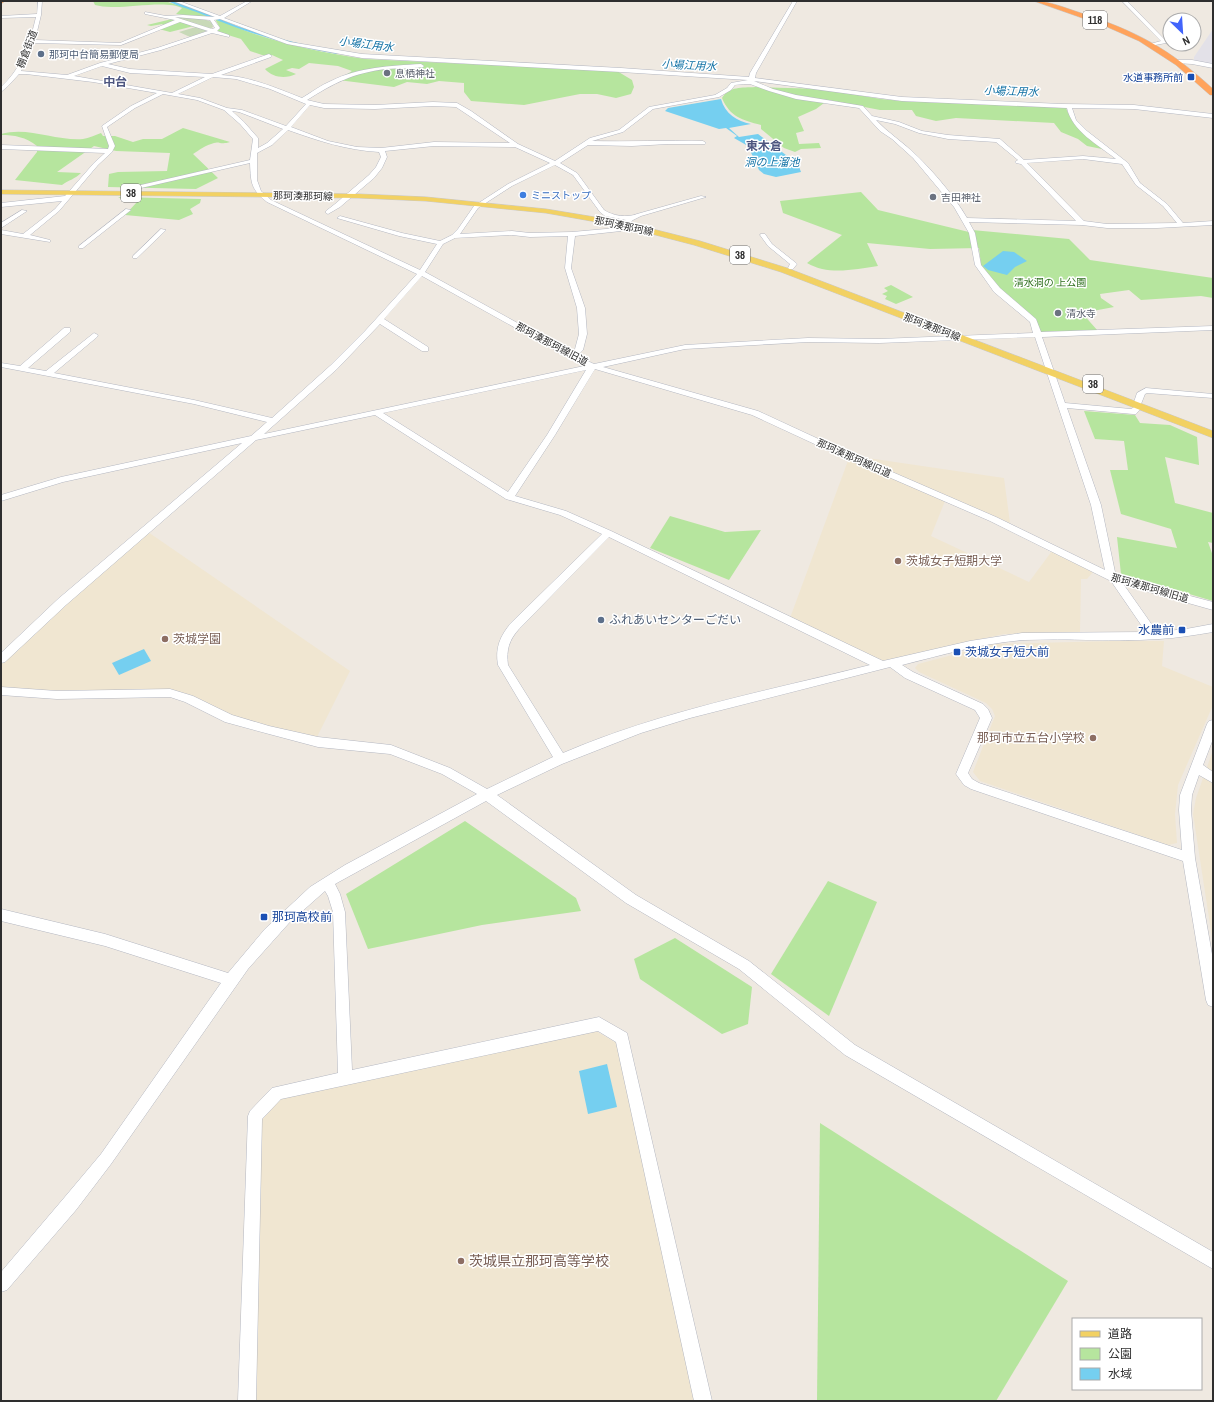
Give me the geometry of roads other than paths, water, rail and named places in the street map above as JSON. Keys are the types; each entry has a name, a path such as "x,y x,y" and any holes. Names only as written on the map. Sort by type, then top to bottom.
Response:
{"highway":[{"name":"118","path":"1037,1 1102,23 1152,45 1178,62 1213,93"}],"main road":[{"name":"那珂湊那珂線","path":"1,189 71,194 130,190 260,194"},
{"name":"那珂湊那珂線","path":"1,192 71,194 350,195 483,202 563,210 628,222 713,243 791,268 974,338 1049,370"},
{"name":"那珂湊那珂線","path":"628,222 754,259 959,338 1213,430"},
{"name":"那珂湊那珂線","path":"1138,404 1213,436"}],"street":[{"name":"棚倉街道","path":"1,90 17,73 24,62 39,15 40,1"},
{"path":"175,1 215,18 302,46 367,57 621,70 750,80 826,88 902,99 1069,107 1143,108 1213,116"},
{"path":"166,16 215,18 231,12 250,1"},
{"path":"750,80 795,1"},
{"path":"1124,1 1162,40 1163,43 1152,45"},
{"path":"147,13 180,20 227,36"},
{"path":"1,17 39,15"},
{"path":"68,77 102,64 142,54 212,31 218,28 215,18"},
{"path":"124,47 180,20"},
{"path":"31,41 124,47 142,54"},
{"path":"173,94 213,76 269,56"},
{"path":"254,152 275,139 294,121 306,101 334,81 358,72 453,62"},
{"path":"1178,62 1192,62 1213,66"},
{"path":"102,64 121,69 144,72 230,76 246,79 324,106 344,108 433,104 457,105 516,145 556,163 575,174 602,211 608,215 628,222"},
{"path":"114,72 121,69"},
{"path":"131,78 144,72"},
{"path":"17,73 93,80 198,99 226,109 240,111 340,146 365,150 381,150 434,144 516,145"},
{"path":"93,80 107,74"},
{"path":"1,659 62,602 274,421 334,367 380,320 421,274 442,243 454,236 460,230 474,209 483,202 510,185 556,163 595,138 620,131 651,108 717,96 738,82 750,80 771,90 796,97 861,107 882,130 894,138 919,161 957,206 972,233 978,265 997,290 1033,321 1096,505 1110,572 1154,636"},
{"path":"117,84 124,81"},
{"path":"25,236 57,210 96,164 110,150 112,146 104,127 133,107 163,92"},
{"path":"1069,107 1074,122 1126,164 1138,184 1165,205 1182,225"},
{"path":"226,109 242,123 256,139 253,161 254,180 260,194"},
{"path":"870,117 897,123 921,132 948,137 998,140 1022,162 1082,223"},
{"path":"586,143 703,143"},
{"path":"1,147 110,150"},
{"path":"328,212 371,177 379,168 384,157 381,150"},
{"path":"1012,162 1101,158 1123,162"},
{"path":"130,190 253,161"},
{"path":"1,205 71,194"},
{"name":"那珂湊那珂線旧道","path":"260,194 285,210 421,274 586,364 755,413 850,457 993,519 1115,579 1213,606"},
{"path":"454,236 480,236 512,233 530,235 572,234 619,230 628,222 703,197"},
{"path":"82,247 128,210"},
{"path":"1,226 24,211"},
{"path":"340,218 401,235 442,243"},
{"path":"965,220 1082,223 1112,226 1213,223"},
{"path":"135,257 163,230"},
{"path":"1,232 48,241"},
{"path":"572,234 568,268 581,308 583,334 579,350 573,356"},
{"path":"763,235 770,245 794,264 791,268"},
{"path":"380,320 425,349"},
{"path":"1,498 61,480 685,347 808,340 974,338 1213,328"},
{"path":"22,369 67,330"},
{"path":"48,374 94,335"},
{"path":"1,365 194,402 274,421"},
{"path":"509,497 551,435 594,367"},
{"path":"1062,405 1133,412 1138,404 1141,393 1146,390 1213,396"},
{"path":"376,412 509,497 562,513 608,533 979,707 984,712 986,718 962,774 968,782 975,786 1189,858"},
{"path":"560,759 504,665 501,655 502,648 509,633 515,626 608,533"},
{"path":"1,1284 70,1204 106,1158 231,980 269,934 301,903 327,882 348,869 487,795 560,759 647,726 888,665 1008,638 1154,636 1188,633 1213,628"},
{"path":"1,691 57,695 170,693 189,698 229,719 318,742 391,750 446,771 474,786 631,899 744,965 850,1050 1213,1261"},
{"path":"1213,724 1186,795 1185,810 1189,858 1213,1000"},
{"path":"1196,768 1213,778"},
{"path":"327,882 334,894 339,912 345,1079"},
{"path":"1,915 105,940 231,980"},
{"path":"247,1401 255,1116 277,1094 599,1024 622,1038 703,1401"}],"water":[{"name":"洞の上溜池","path":"721,99 725,109 732,116 736,119 751,124 729,128 739,137 758,134 798,164 801,172 776,177 764,174 759,170 748,146 734,138 737,136 726,128 719,129 665,111 668,108"},
{"path":"1003,251 1014,252 1027,261 1015,267 1007,275 988,270 983,266"},
{"path":"144,649 151,661 119,675 112,663"},
{"path":"607,1064 617,1107 588,1114 579,1071"}],"waterway":[{"name":"小場江用水","path":"170,1 256,34 337,53"}],"place":[{"name":"那珂中台簡易郵便局","path":"41,54"},
{"name":"息栖神社","path":"387,73"},
{"name":"水道事務所前","path":"1191,77"},
{"name":"ミニストップ","path":"523,195"},
{"name":"吉田神社","path":"933,197"},
{"name":"清水寺","path":"1058,313"},
{"name":"茨城女子短期大学","path":"898,561"},
{"name":"ふれあいセンターごだい","path":"601,620"},
{"name":"水農前","path":"1182,630"},
{"name":"茨城学園","path":"165,639"},
{"name":"茨城女子短大前","path":"957,652"},
{"name":"那珂市立五台小学校","path":"1093,738"},
{"name":"那珂高校前","path":"264,917"},
{"name":"茨城県立那珂高等学校","path":"461,1261"}],"district":[{"name":"中台","path":"115,82"},
{"name":"東木倉","path":"764,146"}],"park label":[{"name":"清水洞の 上公園","path":"1050,282"}]}
